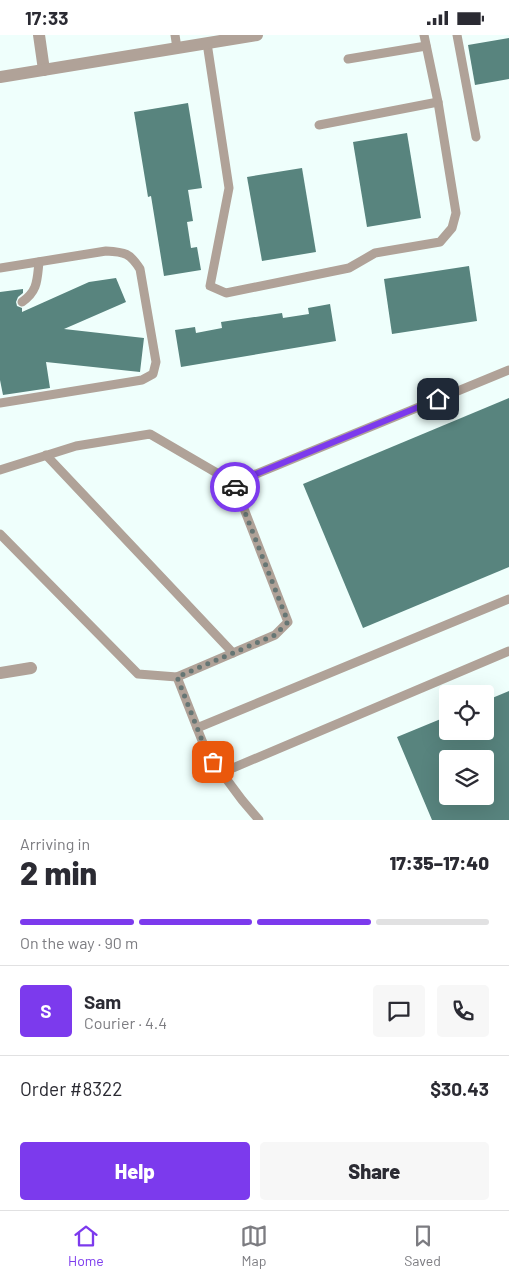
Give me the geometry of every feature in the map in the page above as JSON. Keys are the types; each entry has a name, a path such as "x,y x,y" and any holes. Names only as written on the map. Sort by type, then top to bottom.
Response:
{"street":[{"path":"38,35 44,70"},
{"path":"0,77 257,35"},
{"path":"0,673 31,668"}],"lane":[{"path":"174,35 177,48"},
{"path":"207,43 229,188 210,287 226,293 349,268 376,253 440,242 452,228 456,213 438,102 424,35"},
{"path":"457,35 476,137"},
{"path":"348,59 426,46"},
{"path":"319,125 438,102"},
{"path":"0,268 106,251 122,252 133,258 140,269 156,361 153,373 142,380 0,403"},
{"path":"22,302 31,296 36,287 39,262"},
{"path":"234,483 509,370"},
{"path":"0,470 76,446 150,434 234,483 288,622 275,635 177,677 138,674 0,534"},
{"path":"46,455 233,653"},
{"path":"197,728 509,599"},
{"path":"221,773 509,651"},
{"path":"177,677 207,753 259,820"}],"building":[{"path":"509,38 509,79 475,85 468,45"},
{"path":"188,103 202,188 188,190 193,221 187,222 191,248 197,247 201,270 164,276 151,196 148,197 134,112"},
{"path":"407,133 421,218 367,227 353,142"},
{"path":"302,168 316,252 262,261 247,177"},
{"path":"469,266 477,321 392,334 384,279"},
{"path":"116,278 126,302 64,329 144,338 140,372 46,362 50,388 3,395 0,380 0,292 23,289 23,293 16,302 17,306 22,308 22,312 89,282"},
{"path":"330,304 336,341 181,367 175,330 195,327 196,333 222,328 221,322 282,313 283,318 309,314 308,308"},
{"path":"509,398 509,567 363,628 303,484"},
{"path":"509,691 509,820 432,820 397,737 439,720 439,740 494,740 494,697"}],"way so far":[{"path":"213,762 207,753 177,677 275,635 288,622 235,487"}],"route":[{"path":"235,487 234,483 438,399"}]}
